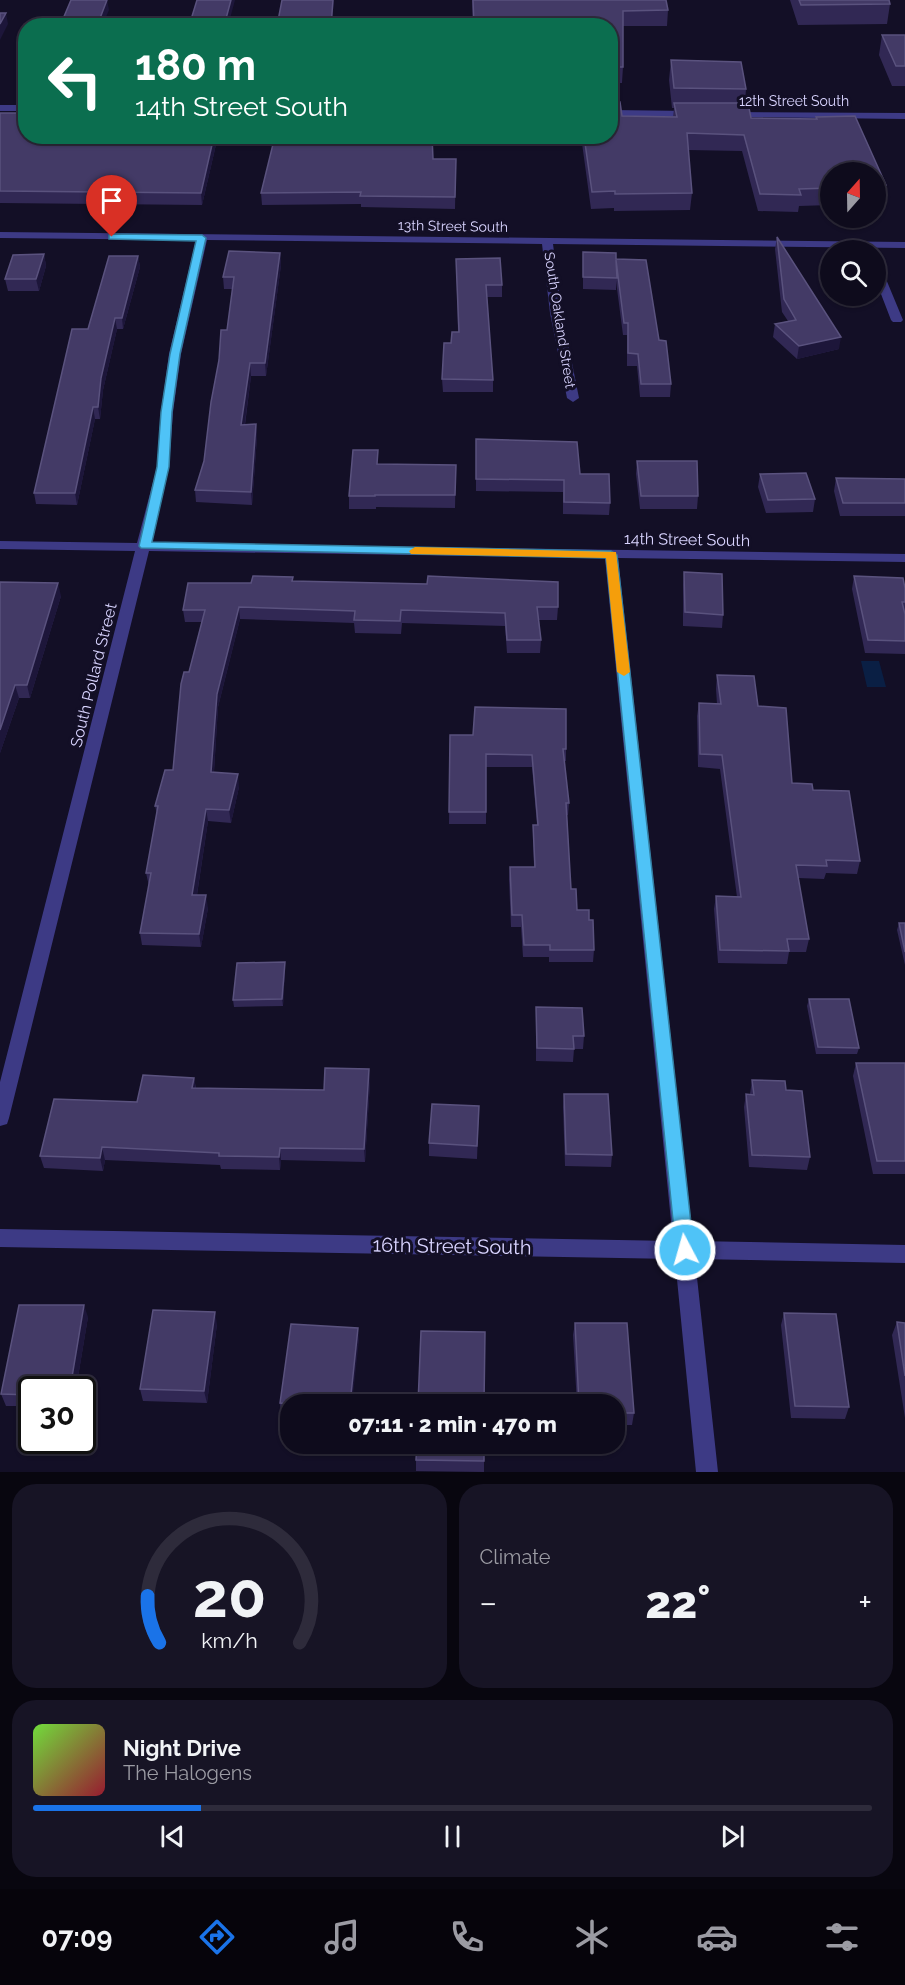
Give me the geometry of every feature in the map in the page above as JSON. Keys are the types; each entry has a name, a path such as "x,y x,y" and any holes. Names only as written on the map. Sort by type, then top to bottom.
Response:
{"street":[{"path":"0,108 18,108"},
{"path":"618,113 705,114"},
{"name":"12th Street South","path":"717,114 905,116"},
{"name":"13th Street South","path":"0,235 820,247"},
{"name":"South Pollard Street","path":"0,1118 145,546 163,467 167,412 175,354 202,238"},
{"name":"South Oakland Street","path":"547,242 556,313 573,398"},
{"name":"13th Street South","path":"886,247 905,245"},
{"path":"886,292 897,320"},
{"name":"14th Street South","path":"0,545 905,558"},
{"path":"611,555 685,1250 706,1472"},
{"name":"16th Street South","path":"0,1238 905,1254"}],"water":[{"path":"861,661 879,661 886,687 867,687"}],"building":[{"path":"71,0 107,0 100,18 63,18"},
{"path":"197,0 231,0 226,18 191,18"},
{"path":"282,0 333,0 332,18 279,18"},
{"path":"473,0 666,0 668,10 623,11 623,67 618,67 618,18 474,18"},
{"path":"799,0 889,0 890,4 801,5"},
{"path":"0,13 6,13 0,24"},
{"path":"882,35 905,35 905,66 896,66"},
{"path":"671,60 741,62 746,89 674,88"},
{"path":"618,102 620,102 622,116 677,117 674,103 748,103 751,118 817,119 816,117 855,116 876,162 820,162 820,188 799,189 801,195 760,194 744,135 687,133 692,193 615,194 615,191 592,192 585,144 618,144"},
{"path":"0,113 18,113 18,144 212,144 201,193 0,191"},
{"path":"273,144 432,144 433,159 456,159 455,197 360,196 361,192 261,193"},
{"path":"777,237 841,337 799,346 775,324 796,320 784,299"},
{"path":"229,251 280,253 265,363 250,363 241,425 256,424 251,492 195,490 204,461 219,360 221,330 227,330 234,277 223,277"},
{"path":"583,252 616,253 616,259 646,260 659,340 666,341 671,384 641,384 638,354 628,353 628,323 624,323 616,260 617,278 583,277"},
{"path":"44,254 36,279 5,279 13,255"},
{"path":"109,256 138,256 122,318 115,318 101,378 98,407 93,407 75,493 34,493 72,329 88,329"},
{"path":"500,258 502,285 486,285 493,380 442,379 444,343 451,343 452,332 459,332 456,259"},
{"path":"476,439 577,442 580,474 609,474 610,503 564,502 564,480 476,479"},
{"path":"353,450 378,450 377,464 456,465 455,495 349,496"},
{"path":"637,461 697,461 698,496 641,496"},
{"path":"806,473 815,499 768,500 760,474"},
{"path":"836,478 905,479 905,503 843,503"},
{"path":"684,572 722,574 723,615 685,612"},
{"path":"253,576 293,577 292,581 427,584 428,576 558,582 558,607 537,607 541,640 507,640 505,613 401,610 400,621 354,620 355,611 239,607 217,694 211,772 238,774 229,810 206,809 192,895 206,895 199,934 140,933 151,873 146,873 158,806 155,806 165,770 173,770 181,684 184,672 189,672 205,610 183,610 188,583 251,583"},
{"path":"854,576 903,578 905,641 868,640"},
{"path":"0,582 58,583 27,685 15,685 0,730"},
{"path":"717,675 754,676 758,706 786,708 792,783 812,784 813,790 849,791 860,861 826,860 827,866 796,865 809,939 787,939 789,951 720,950 716,896 741,897 722,755 700,754 699,703 721,704"},
{"path":"475,707 566,709 566,749 563,749 569,803 566,803 571,889 576,889 577,910 589,910 589,920 593,920 594,950 550,950 550,945 524,945 522,915 512,915 510,867 535,867 533,825 538,825 532,755 486,754 486,812 449,812 450,735 473,735"},
{"path":"899,923 905,923 905,952"},
{"path":"285,962 282,999 233,1000 237,963"},
{"path":"809,999 849,999 859,1048 818,1047"},
{"path":"536,1007 582,1008 584,1036 573,1036 574,1049 537,1048"},
{"path":"856,1063 905,1063 905,1161 877,1161"},
{"path":"325,1068 369,1069 364,1149 280,1148 279,1157 219,1156 219,1153 102,1147 100,1158 40,1156 54,1099 137,1102 143,1075 194,1078 192,1088 324,1090"},
{"path":"752,1080 785,1081 786,1090 802,1091 810,1157 752,1155 746,1094 754,1095"},
{"path":"564,1094 608,1094 612,1155 566,1154"},
{"path":"432,1104 479,1106 477,1146 429,1143"},
{"path":"19,1305 84,1305 72,1376 18,1376 18,1395 1,1394"},
{"path":"153,1310 215,1312 204,1391 140,1389"},
{"path":"784,1313 836,1314 849,1407 795,1406"},
{"path":"897,1322 905,1323 905,1376"},
{"path":"575,1323 627,1323 634,1413 625,1413 625,1394 579,1394"},
{"path":"291,1324 358,1328 351,1394 281,1394"},
{"path":"421,1331 485,1332 484,1394 418,1394"},
{"path":"416,1454 484,1454 484,1461 416,1460"}],"slow traffic":[{"path":"415,551 611,555 624,672"}],"route":[{"path":"112,237 202,238 175,354 167,412 163,467 145,546 611,555 685,1250"}]}
